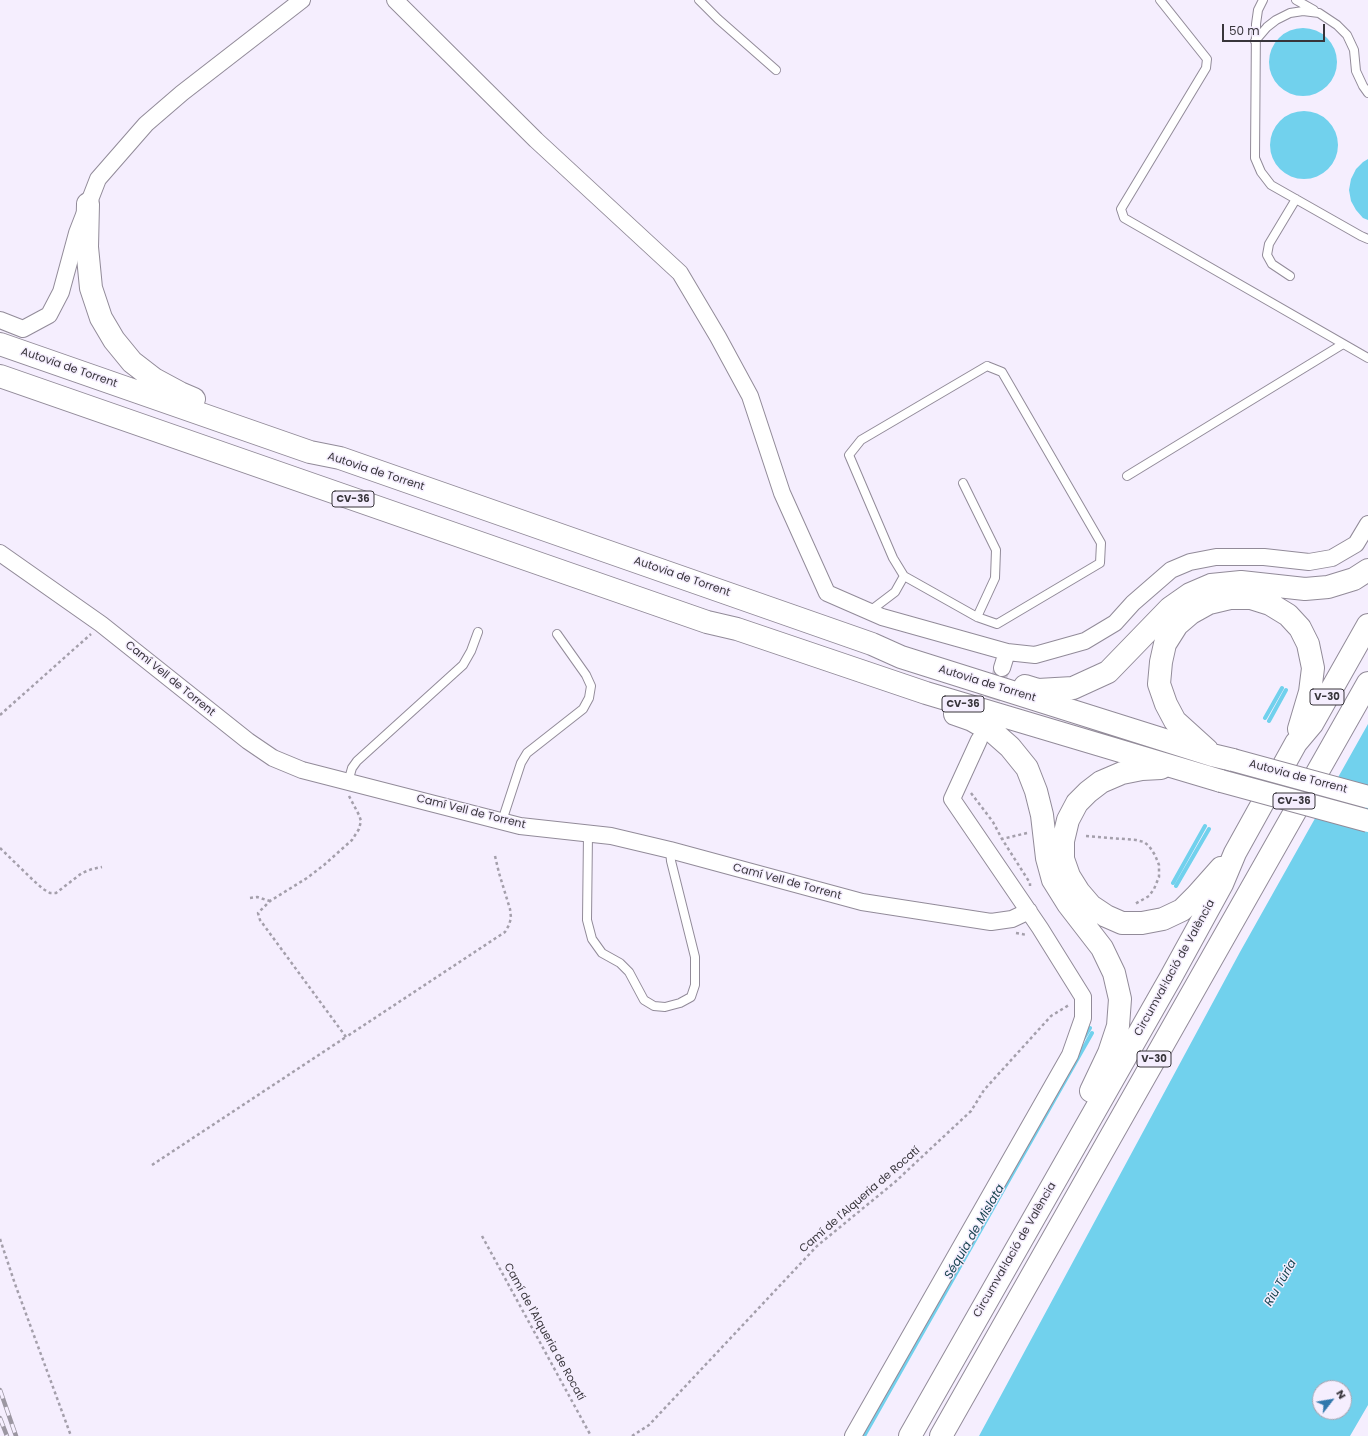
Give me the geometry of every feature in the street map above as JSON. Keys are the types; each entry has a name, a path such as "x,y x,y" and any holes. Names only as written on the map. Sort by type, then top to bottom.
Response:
{"highway":[{"path":"88,204 87,247 91,288 101,318 114,340 132,362 154,379 180,393 207,404 313,440 340,458"},
{"name":"Autovia de Torrent","path":"0,344 310,452 340,458 872,644 901,657 1212,754 1368,797"},
{"name":"CV-36","path":"0,376 707,622 737,629 926,693 1221,781 1368,821"},
{"path":"872,644 904,647 1038,690 1073,688 1108,672 1170,608 1190,594 1211,585 1241,582 1306,589 1328,587 1354,579 1368,570"},
{"path":"1212,754 1175,721 1172,716 1159,684 1161,662 1165,644 1177,625 1191,613 1209,603 1230,598 1251,598 1270,604 1288,615 1300,628 1308,644 1313,668 1310,692 1296,743"},
{"path":"707,622 736,641 972,720 993,732 1010,747 1027,768 1036,791 1042,815 1047,858 1053,880 1068,904 1102,948 1114,973 1120,999 1118,1026 1109,1053 1087,1098 1082,1131"},
{"name":"Circumval·lació de València","path":"910,1436 1222,884 1235,853 1296,743 1312,724 1368,626"},
{"name":"V-30","path":"941,1436 1368,683"},
{"path":"1173,767 1142,769 1122,774 1101,782 1077,803 1068,820 1063,841 1063,859 1069,876 1079,892 1091,906 1106,916 1122,923 1142,923 1163,918 1182,910 1235,853"}],"street":[{"path":"0,320 23,329 49,315 61,292 77,233 98,179 146,124 182,93 302,0"},
{"path":"394,0 536,140 680,273 718,337 750,396 782,492 827,593 882,617 1007,652 1035,655 1085,641 1115,623 1133,604 1171,570 1190,562 1216,557 1264,557 1309,562 1332,558 1356,544 1368,524"},
{"name":"Camí Vell de Torrent","path":"0,553 102,624 248,741 273,758 302,770 520,826 611,836 670,850 862,902 991,922 1012,919 1029,911"},
{"path":"1002,668 1007,652"},
{"path":"853,1436 1070,1055 1084,1018 1083,997 1029,911 952,799 979,740"}],"lane":[{"path":"699,0 723,24 776,70"},
{"path":"1160,0 1207,59 1206,68 1121,209 1124,218 1368,358"},
{"path":"1263,0 1258,10 1255,41 1255,158 1261,172 1271,185 1368,239"},
{"path":"1296,0 1337,25 1347,35 1354,50 1356,71 1368,93"},
{"path":"1255,41 1267,27 1276,20 1290,13 1304,11 1319,13"},
{"path":"1290,276 1272,264 1267,254 1268,244 1296,199"},
{"path":"1127,476 1343,344"},
{"path":"987,366 1002,372 1101,543 1100,563 997,624 977,617 904,576 893,558 849,455 861,440 987,366"},
{"path":"963,483 996,550 995,578 977,617"},
{"path":"870,611 895,592 904,576"},
{"path":"348,782 352,768 361,757 463,665 471,651 478,632"},
{"path":"502,821 521,763 527,753 583,709 590,698 590,686 586,675 557,634"},
{"path":"588,834 587,920 592,939 602,953 620,963 629,972 644,1000 654,1006 665,1006 680,1003 690,997 695,986 695,957 671,861 670,850"}],"path":[{"path":"0,715 102,624"},
{"path":"346,1037 260,920 258,913 270,902 324,865 344,848 357,833 361,825 361,821 348,795 348,782"},
{"path":"968,790 993,822 1030,883 1031,888"},
{"path":"1002,839 1031,832"},
{"path":"1086,836 1144,842 1155,854 1159,865 1159,877 1154,888 1149,896 1140,903 1131,906"},
{"path":"0,848 43,889 50,893 56,893 82,873 102,867"},
{"path":"152,1165 505,932 511,918 510,908 499,873 496,856"},
{"path":"250,898 257,897 270,902"},
{"name":"Camí de l'Alqueria de Rocatí","path":"632,1436 649,1425 817,1246 895,1182 971,1111 984,1090 1050,1016 1083,997"},
{"name":"Camí de l'Alqueria de Rocatí","path":"482,1236 591,1436"},
{"path":"0,1238 15,1284 71,1436"}],"water":[{"path":"1296,28 1310,28 1322,33 1332,43 1337,55 1337,69 1332,81 1322,91 1310,96 1296,96 1284,91 1274,81 1269,69 1269,55 1274,43 1284,33"},
{"path":"1297,111 1311,111 1323,116 1333,126 1338,138 1338,152 1333,164 1323,174 1311,179 1297,179 1285,174 1275,164 1270,152 1270,138 1275,126 1285,116"},
{"path":"1368,159 1368,220 1363,218 1356,210 1351,201 1349,190 1351,179 1356,169"},
{"name":"Riu Túria","path":"1368,724 1368,1405 1350,1436 979,1436 1240,952"}],"waterway":[{"name":"Séquia de Mislata","path":"1265,718 1282,688"},
{"path":"1269,721 1286,690"},
{"name":"Séquia de Mislata","path":"1173,883 1205,826"},
{"path":"1176,886 1209,829"},
{"name":"Séquia de Mislata","path":"1082,1041 1090,1028"},
{"path":"864,1436 1092,1033"}],"tunnel":[{"path":"985,722 1002,668"}],"railway":[{"path":"0,1390 16,1436"},
{"path":"0,1418 7,1436"}]}
